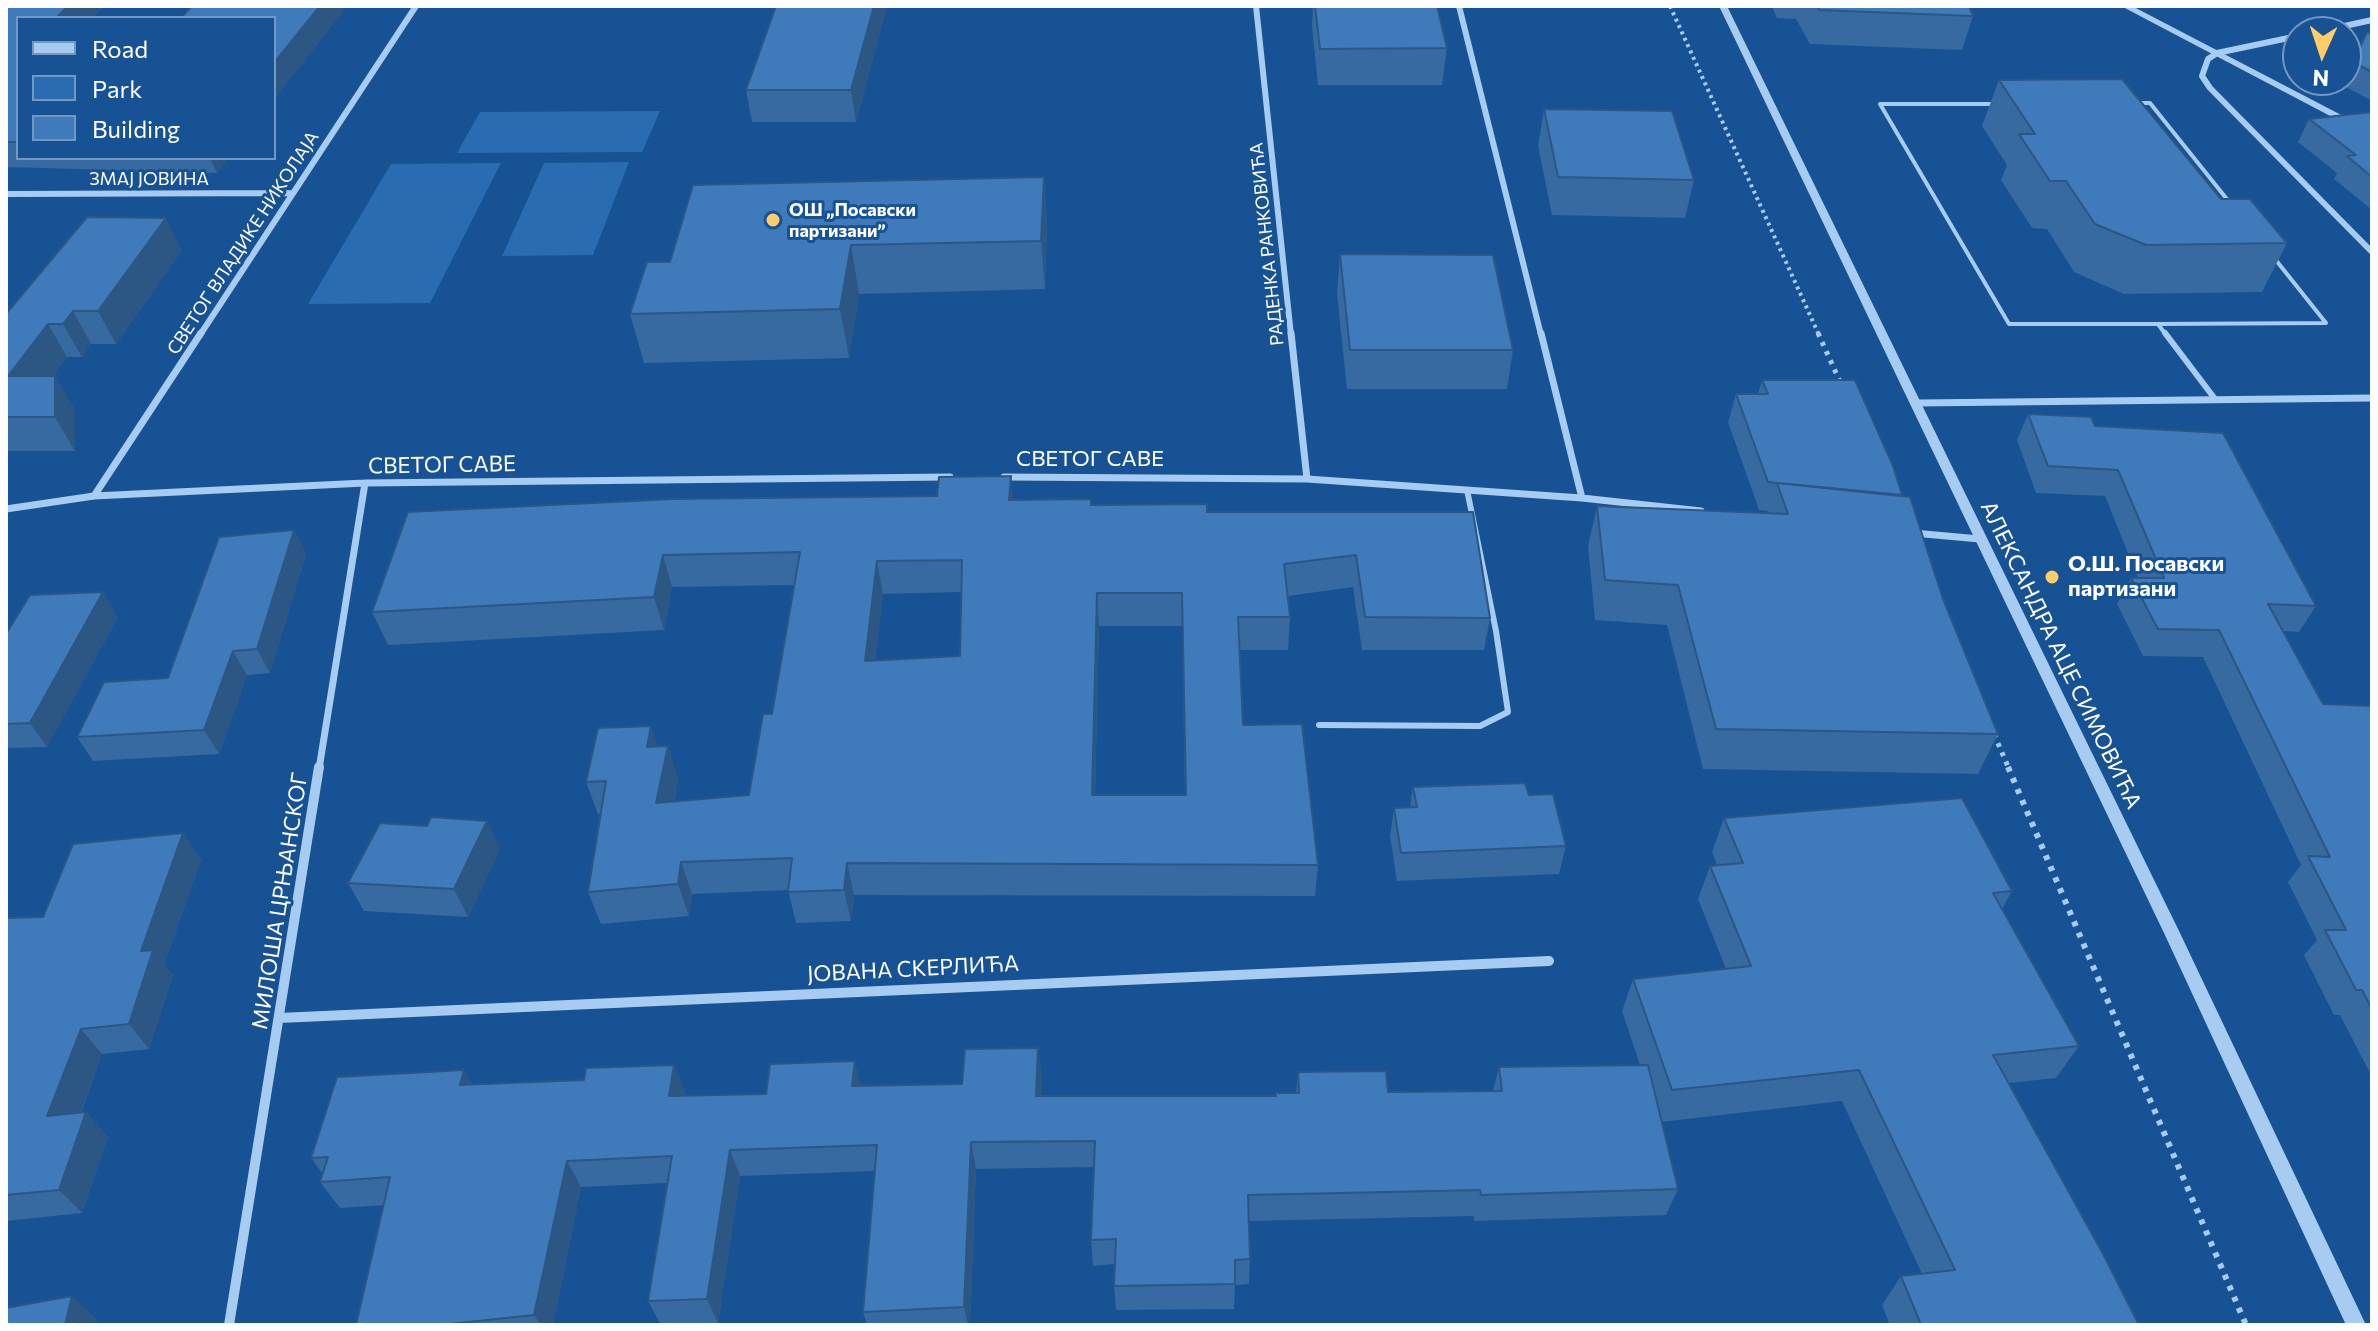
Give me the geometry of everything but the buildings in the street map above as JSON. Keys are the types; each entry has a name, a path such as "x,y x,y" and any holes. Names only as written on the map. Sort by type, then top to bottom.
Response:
{"street":[{"name":"СВЕТОГ ВЛАДИКЕ НИКОЛАЈА","path":"94,496 416,6"},
{"name":"РАДЕНКА РАНКОВИЋА","path":"1256,6 1307,479"},
{"path":"1459,6 1582,498"},
{"name":"АЛЕКСАНДРА АЦЕ СИМОВИЋА","path":"1723,6 1918,403 2356,1325"},
{"path":"2125,6 2372,135"},
{"path":"2282,39 2217,53 2203,67 2202,76 2210,88 2372,252"},
{"name":"ЗМАЈ ЈОВИНА","path":"6,194 292,193"},
{"path":"1918,403 2372,398"},
{"name":"СВЕТОГ САВЕ","path":"6,509 94,496 365,483 954,477"},
{"name":"СВЕТОГ САВЕ","path":"1001,477 1307,479 1582,498 1706,511"},
{"name":"МИЛОША ЦРЊАНСКОГ","path":"229,1325 365,483"},
{"path":"1907,532 1980,539"},
{"name":"ЈОВАНА СКЕРЛИЋА","path":"279,1018 1549,961"}],"lane":[{"path":"2134,103 2150,103 2238,213"},
{"path":"2007,104 1880,104 2009,324 2326,323 2267,250"},
{"path":"2158,324 2215,399"},
{"path":"1319,725 1480,726 1508,712 1496,631 1467,490"}],"path":[{"path":"1670,6 1843,389"},
{"path":"1989,723 2246,1325"}],"green space":[{"path":"660,111 642,152 457,153 480,112"},
{"path":"629,162 593,255 502,256 544,163"},
{"path":"501,163 430,303 308,304 391,164"}],"place":[{"name":"ОШ „Посавски партизани”","path":"773,220"},
{"name":"О.Ш. Посавски партизани","path":"2052,577"}]}
